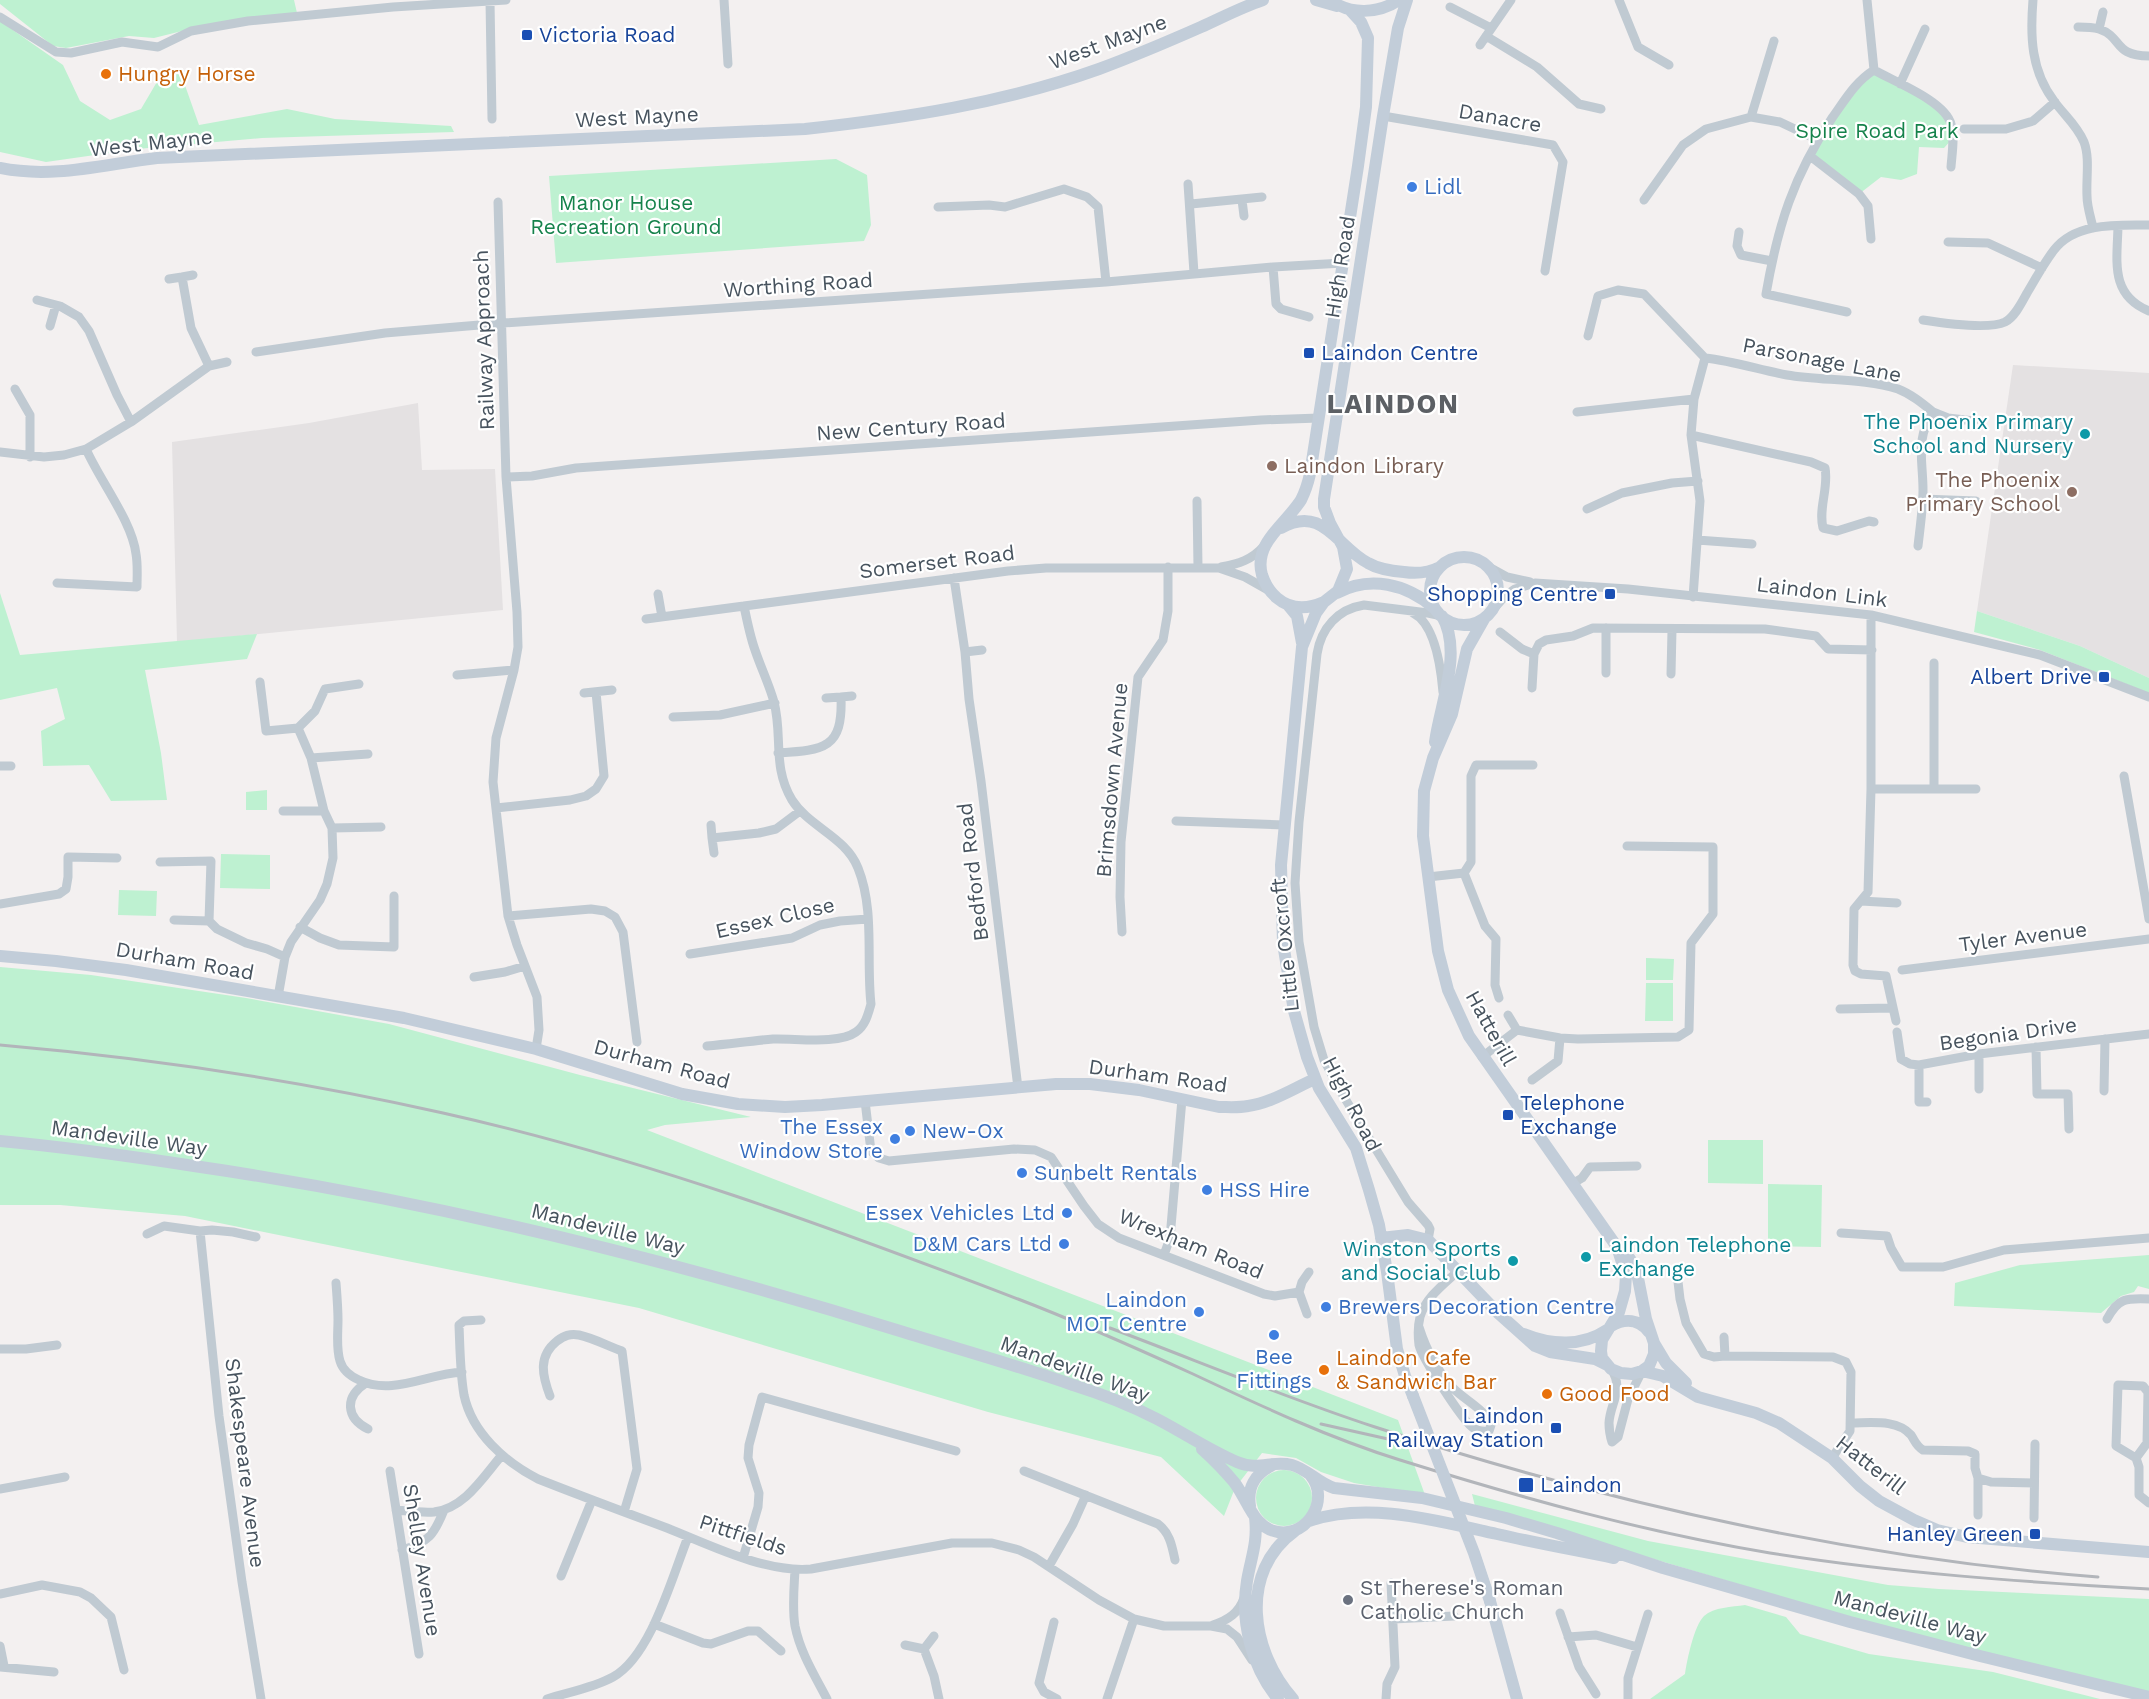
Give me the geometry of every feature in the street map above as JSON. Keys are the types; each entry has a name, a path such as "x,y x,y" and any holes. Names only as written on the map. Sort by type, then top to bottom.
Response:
{"street":[{"path":"0,17 56,52 71,53 122,42 159,47 191,31 392,3 506,0"},
{"path":"724,0 728,64"},
{"path":"1316,0 1347,9 1377,10 1386,8 1398,0"},
{"path":"1330,0 1347,9"},
{"name":"High Road","path":"1288,605 1305,608 1324,602 1342,585 1347,569 1347,558 1326,515 1324,499 1383,116 1398,28 1407,0"},
{"path":"1480,45 1511,0"},
{"path":"1619,0 1638,47 1670,65"},
{"path":"1867,0 1874,70"},
{"path":"2033,0 2032,37 2035,63 2045,88 2076,127 2087,152 2087,200 2093,228"},
{"path":"490,1 492,119"},
{"name":"West Mayne","path":"0,168 29,173 67,172 157,158 794,129 871,122 985,102 1064,80 1142,53 1260,1"},
{"path":"1450,7 1538,67 1579,104 1601,109"},
{"name":"High Road","path":"1265,544 1297,506 1310,474 1343,263 1363,130 1369,51 1366,31 1347,9"},
{"path":"2099,29 2103,12"},
{"path":"2078,27 2099,29 2114,39 2124,51 2136,56 2149,56"},
{"path":"1900,84 1925,28"},
{"path":"1751,117 1774,41"},
{"path":"1874,70 1942,109 1951,122 1953,139 1951,167"},
{"path":"1847,312 1766,294 1777,234 1789,196 1818,140 1860,79 1874,70"},
{"path":"1964,129 2006,129 2033,121 2055,102"},
{"name":"Danacre","path":"1383,116 1553,145 1563,162 1545,271"},
{"path":"1644,200 1683,145 1706,129 1751,117 1780,122 1818,140"},
{"path":"1810,156 1859,194 1868,206 1871,239"},
{"path":"1188,184 1194,273"},
{"path":"938,207 989,205 1005,207 1064,189 1087,197 1098,207 1106,282"},
{"path":"1191,204 1262,197"},
{"path":"1242,200 1244,216"},
{"name":"Railway Approach","path":"498,202 506,477 518,647 496,738 493,782 508,916 537,997 540,1016 536,1049"},
{"path":"1923,320 1951,325 2006,322 2018,310 2055,248 2065,239 2075,233 2093,228 2149,225"},
{"path":"2118,226 2118,273 2122,290 2135,304 2149,311"},
{"path":"1739,232 1737,246 1741,255 1772,261"},
{"path":"1948,242 1988,243 2042,268"},
{"name":"Worthing Road","path":"256,352 385,333 503,323 1106,282 1194,273 1343,263"},
{"path":"1272,267 1276,304 1281,309 1309,317"},
{"path":"169,279 194,275"},
{"path":"182,277 191,328 209,366"},
{"path":"1588,336 1598,296 1618,290 1644,294 1705,358 1694,399 1691,435 1700,501 1693,597"},
{"path":"37,300 68,309 79,316 89,332 131,422"},
{"path":"50,326 56,305"},
{"path":"1296,314 1297,327"},
{"name":"Parsonage Lane","path":"1705,358 1726,360 1787,375 1865,383 1898,389 1917,399 1933,412"},
{"path":"0,452 30,457 64,455 86,449 131,422 209,366 226,362"},
{"path":"15,389 30,416 30,457"},
{"path":"1577,412 1694,399"},
{"path":"1918,546 1922,499 1920,446 1924,426 1933,412 1948,418 1974,421"},
{"name":"New Century Road","path":"506,477 532,476 576,468 1261,420 1319,418"},
{"path":"1691,435 1812,462 1825,468 1827,479 1821,518 1823,528 1837,531 1869,521 1874,522"},
{"path":"57,584 137,587 136,554 130,533 86,449"},
{"path":"1587,509 1622,493 1672,483 1698,481"},
{"path":"1922,499 1976,501"},
{"path":"1197,501 1198,567"},
{"path":"1277,530 1299,521 1312,522 1329,530 1368,563 1389,570 1423,573 1464,558 1479,561 1507,577 1535,583"},
{"path":"1697,540 1752,544"},
{"path":"1265,544 1261,558 1264,581 1271,593 1288,605"},
{"name":"Somerset Road","path":"646,619 1046,568 1219,567 1243,562 1265,544"},
{"path":"1438,613 1430,591 1432,581 1445,564"},
{"path":"1335,594 1362,584 1399,587 1415,593 1438,613 1456,624 1466,625 1487,616 1496,603 1498,587 1496,579 1487,566"},
{"name":"Brimsdown Avenue","path":"1122,932 1121,842 1138,677 1162,640 1168,611 1168,567"},
{"name":"Somerset Road","path":"1219,567 1245,577 1271,593"},
{"name":"Bedford Road","path":"954,578 1018,1088"},
{"name":"Laindon Link","path":"1487,616 1505,596 1515,589 1535,583 1628,589 1871,615 2040,655 2149,697"},
{"path":"658,594 662,617"},
{"name":"High Road","path":"1302,647 1312,621 1324,602"},
{"name":"High Road","path":"1288,605 1297,616 1302,647 1284,825 1281,896 1286,969 1293,1011 1315,1079 1356,1149 1381,1238 1395,1338 1404,1376 1463,1525 1490,1601 1517,1699"},
{"name":"Little Oxcroft","path":"1438,613 1371,605 1357,606 1331,621 1321,637 1307,744 1295,883 1299,942 1314,1028 1324,1060 1336,1084 1408,1202 1428,1224 1428,1240 1497,1312 1539,1349 1595,1359 1609,1367"},
{"path":"708,1046 769,1040 831,1040 855,1033 868,1017 871,1004 868,919 864,887 858,866 845,848 800,811 783,784 778,753 775,704 755,651 744,606"},
{"name":"Little Oxcroft","path":"1403,609 1420,617 1430,631 1441,676 1443,698"},
{"name":"Hatterill","path":"1433,758 1451,648 1449,634 1438,613"},
{"path":"1871,615 1871,789 1868,892 1854,909 1853,965 1861,974 1886,975 1896,1021"},
{"name":"Hatterill","path":"1487,616 1467,649 1452,714 1427,777 1423,805 1423,836 1442,971 1462,1023 1482,1057 1617,1247 1635,1267 1653,1340"},
{"path":"1532,688 1533,654 1539,644 1546,640 1573,636 1593,628 1766,629 1816,636 1828,649 1872,650"},
{"path":"1606,628 1606,673"},
{"path":"1671,674 1672,630"},
{"path":"1500,632 1522,649 1533,654"},
{"path":"965,652 982,650"},
{"path":"1934,663 1934,789"},
{"path":"458,675 514,670"},
{"path":"260,682 267,731 298,728 315,711 325,689 359,684"},
{"path":"584,693 612,690"},
{"path":"496,808 570,800 586,796 596,789 604,776 596,692"},
{"path":"826,698 852,696"},
{"path":"778,753 823,747 834,739 841,726 841,697"},
{"path":"674,717 720,715 775,704"},
{"path":"278,997 285,957 300,927 320,900 327,884 333,858 332,828 324,810 311,758 298,728"},
{"path":"311,758 368,754"},
{"path":"1428,877 1464,873 1470,866 1471,776 1476,765 1533,765"},
{"path":"0,766 11,766"},
{"path":"2124,776 2149,919"},
{"path":"1871,789 1976,789"},
{"path":"283,810 324,810"},
{"path":"712,838 776,829 800,811"},
{"path":"1176,821 1284,825"},
{"path":"711,825 714,853"},
{"path":"332,828 381,827"},
{"path":"1482,1057 1517,1030 1560,1038 1678,1037 1689,1030 1691,943 1713,914 1713,847 1628,846"},
{"path":"0,904 59,894 66,889 68,857 117,858"},
{"path":"160,862 212,861 209,921"},
{"path":"1464,873 1485,926 1496,939 1495,985 1499,998"},
{"path":"300,927 339,945 393,947 394,896"},
{"path":"1861,902 1897,903"},
{"path":"508,916 591,909 605,911 615,917 623,932 637,1042"},
{"name":"Essex Close","path":"690,954 792,938 820,925 868,919"},
{"path":"174,920 209,921 217,929 246,943 285,957"},
{"name":"Tyler Avenue","path":"1902,970 2149,939"},
{"name":"Durham Road","path":"0,956 126,970 404,1018 536,1049 682,1094 762,1107 865,1101 1056,1084 1090,1084 1139,1090 1219,1107 1249,1106 1315,1079"},
{"path":"474,977 525,966"},
{"path":"1840,1009 1892,1008"},
{"path":"1508,1015 1517,1030"},
{"name":"Begonia Drive","path":"1897,1032 1901,1059 1910,1064 1919,1065 1979,1054 2149,1034"},
{"path":"1532,1080 1558,1061 1560,1038"},
{"path":"2104,1091 2105,1039"},
{"path":"2036,1047 2037,1094 2068,1094 2069,1129"},
{"path":"1979,1054 1979,1089"},
{"path":"1919,1065 1919,1101 1927,1101"},
{"path":"1164,1255 1170,1238 1182,1099"},
{"name":"Wrexham Road","path":"865,1101 871,1151 879,1158 889,1161 1014,1149 1035,1150 1051,1157 1098,1224 1119,1238 1264,1294 1275,1296 1299,1292"},
{"name":"Mandeville Way","path":"0,1141 158,1161 326,1187 465,1214 643,1257 780,1294 1067,1383 1120,1402 1247,1466 1294,1465 1334,1488 1422,1498 1506,1518 1663,1568 1906,1637 2149,1697"},
{"path":"1572,1184 1582,1178 1590,1167 1637,1166"},
{"path":"147,1234 164,1226 256,1237"},
{"name":"Shakespeare Avenue","path":"200,1231 219,1416 261,1699"},
{"path":"1841,1233 1887,1236 1902,1267 1943,1267 2004,1250 2149,1238"},
{"path":"1381,1238 1408,1235 1428,1240"},
{"name":"Hatterill","path":"1617,1247 1624,1266 1626,1283 1622,1305 1602,1340 1600,1351 1609,1367 1627,1374 1642,1371 1663,1376 1692,1394 1756,1413 1779,1423 1832,1458 1879,1501 1914,1521 1937,1530 1966,1537 2149,1552"},
{"path":"1419,1327 1442,1374 1460,1394 1488,1418 1491,1425 1489,1431 1482,1432 1472,1427 1458,1411 1419,1346 1419,1327 1425,1304 1458,1271"},
{"path":"1307,1314 1299,1292 1309,1272"},
{"path":"1677,1273 1686,1323 1704,1354 1714,1357 1840,1358 1846,1362 1851,1372 1850,1431 1832,1458"},
{"path":"336,1283 338,1350 340,1364 348,1375 366,1383 386,1386 426,1380 441,1374 462,1372"},
{"path":"2107,1319 2114,1306 2129,1298 2149,1299"},
{"name":"Pittfields","path":"481,1320 464,1321 459,1325 465,1396 470,1411 484,1437 502,1455 538,1479 742,1558 795,1570 926,1547 969,1542 992,1543 1018,1550 1048,1566 1099,1600 1134,1619 1175,1627 1205,1626"},
{"name":"Hatterill","path":"1609,1328 1622,1321 1635,1322 1645,1327 1673,1371 1695,1389 1718,1402"},
{"path":"1518,1331 1541,1339 1564,1343 1595,1337 1609,1328"},
{"path":"550,1396 542,1366 545,1354 563,1337 577,1335 622,1351 637,1469 624,1512"},
{"path":"1724,1336 1725,1356"},
{"path":"1609,1367 1617,1379 1618,1387 1618,1395 1609,1424 1612,1442 1618,1437 1628,1399 1642,1371 1653,1359 1653,1340"},
{"path":"0,1349 27,1349 57,1345"},
{"path":"366,1383 357,1389 352,1399 351,1414 357,1423 368,1429"},
{"path":"2136,1458 2147,1443 2148,1392 2144,1386 2118,1385 2116,1446 2136,1458 2139,1467 2139,1495 2149,1503"},
{"path":"742,1558 758,1507 759,1493 748,1451 762,1397 956,1451"},
{"path":"1851,1423 1890,1424 1902,1428 1911,1436 1917,1447 1923,1450 1968,1451 1975,1454 1978,1478 1978,1515"},
{"name":"Mandeville Way","path":"1186,1436 1224,1471 1238,1488 1253,1513 1268,1529 1287,1532 1328,1514 1346,1512 1396,1515 1436,1521 1663,1568"},
{"path":"2034,1518 2035,1444"},
{"path":"396,1510 432,1512 455,1505 470,1492 502,1455"},
{"path":"1205,1626 1217,1624 1232,1616 1240,1607 1257,1538 1249,1494 1259,1474 1272,1465"},
{"name":"Shelley Avenue","path":"390,1471 419,1654"},
{"path":"1024,1471 1158,1524 1167,1534 1175,1560"},
{"path":"1293,1699 1279,1682 1267,1658 1258,1628 1256,1607 1259,1583 1266,1566 1281,1544 1305,1524 1316,1509 1318,1496 1316,1483 1308,1473"},
{"path":"0,1489 65,1477"},
{"path":"1978,1478 1991,1482 2034,1483"},
{"path":"1048,1566 1073,1524 1086,1495"},
{"path":"561,1576 592,1500"},
{"path":"402,1550 420,1545 431,1536 444,1510"},
{"path":"547,1699 598,1684 627,1667 644,1646 688,1537"},
{"path":"795,1570 795,1625 800,1644 826,1699"},
{"path":"1386,1699 1387,1684 1395,1666 1391,1583"},
{"path":"0,1594 42,1585 80,1592 91,1598 111,1617 124,1670"},
{"path":"1245,1592 1244,1608 1248,1635 1265,1681"},
{"path":"1560,1613 1579,1667 1596,1694"},
{"path":"1628,1699 1626,1685 1648,1614"},
{"path":"1393,1619 1454,1616"},
{"path":"1107,1699 1134,1619"},
{"path":"1054,1622 1039,1683 1044,1692 1057,1699"},
{"path":"654,1624 711,1644 754,1630 761,1633 781,1651"},
{"path":"1205,1626 1222,1628 1235,1634 1278,1699"},
{"path":"924,1649 934,1635"},
{"path":"1568,1637 1596,1635 1636,1647"},
{"path":"905,1645 924,1649"},
{"path":"0,1646 2,1667 54,1672"},
{"path":"924,1649 934,1676 939,1699"},
{"name":"High Road","path":"1506,1699 1509,1667"}],"shaded area":[{"name":"The Phoenix Primary School","path":"2013,365 2149,373 2149,678 2080,646 1977,611"},
{"path":"418,403 422,470 495,469 503,610 177,642 172,442 309,423"}],"green space":[{"path":"0,0 294,0 297,13 182,31 154,38 129,36 66,48 53,46 0,4"},
{"path":"0,21 63,65 80,101 110,120 141,109 161,75 181,74 199,125 287,109 335,119 451,126 454,132 262,138 137,149 46,162 0,152"},
{"name":"Spire Road Park","path":"1874,70 1942,109 1953,138 1944,148 1919,147 1917,174 1901,180 1881,177 1859,194 1810,156 1827,127"},
{"name":"Manor House Recreation Ground","path":"836,159 867,175 871,225 864,241 556,263 549,176"},
{"path":"0,593 20,655 257,634 247,659 145,670 161,753 167,800 111,801 89,765 43,766 41,731 65,719 57,688 0,700"},
{"path":"1977,611 2080,646 2149,678 2149,693 2040,650 1974,632"},
{"path":"267,790 267,810 246,810 246,792"},
{"path":"221,854 270,855 270,889 220,888"},
{"path":"119,890 157,891 156,916 118,915"},
{"path":"1646,958 1674,959 1673,980 1646,980"},
{"path":"0,967 91,975 246,998 389,1024 580,1075 751,1117 665,1125 647,1130 1398,1420 1425,1495 1354,1483 1321,1472 1296,1458 1262,1453 1235,1488 1224,1516 1161,1457 988,1412 639,1308 185,1216 60,1205 0,1205"},
{"path":"1646,983 1673,983 1673,1021 1645,1021"},
{"path":"1708,1140 1763,1140 1763,1184 1708,1183"},
{"path":"1768,1184 1822,1185 1821,1247 1768,1246"},
{"path":"2149,1255 2149,1289 2138,1286 2134,1292 2121,1296 2101,1313 1954,1306 1955,1283 2020,1265"},
{"path":"1284,1470 1304,1478 1312,1498 1304,1518 1284,1526 1264,1518 1256,1498 1264,1478"},
{"path":"1472,1494 1648,1541 1888,1585 2149,1599 2149,1697 1980,1656 1475,1506"},
{"path":"1745,1605 1786,1617 1800,1634 1869,1654 1993,1672 2100,1699 1650,1699 1685,1674 1694,1635 1704,1616 1718,1609"}],"railway":[{"path":"0,1045 112,1056 278,1080 443,1113 590,1150 805,1220 1018,1299 1107,1335 1347,1442 1446,1474 1584,1513 1723,1545 1817,1560 1959,1576 2149,1589"},
{"path":"1110,1328 1275,1392 1375,1427 1552,1480 1642,1503 1823,1541 1914,1556 2098,1577"},
{"path":"1321,1424 1388,1439"}],"place":[{"name":"Victoria Road","path":"527,35"},
{"name":"Hungry Horse","path":"106,74"},
{"name":"Lidl","path":"1412,187"},
{"name":"Laindon Centre","path":"1309,353"},
{"name":"The Phoenix Primary School and Nursery","path":"2085,434"},
{"name":"Laindon Library","path":"1272,466"},
{"name":"The Phoenix Primary School","path":"2072,492"},
{"name":"Shopping Centre","path":"1610,594"},
{"name":"Albert Drive","path":"2104,677"},
{"name":"Telephone Exchange","path":"1508,1115"},
{"name":"New-Ox","path":"910,1131"},
{"name":"The Essex Window Store","path":"895,1139"},
{"name":"Sunbelt Rentals","path":"1022,1173"},
{"name":"HSS Hire","path":"1207,1190"},
{"name":"Essex Vehicles Ltd","path":"1067,1213"},
{"name":"D&M Cars Ltd","path":"1064,1244"},
{"name":"Laindon Telephone Exchange","path":"1586,1257"},
{"name":"Winston Sports and Social Club","path":"1513,1261"},
{"name":"Brewers Decoration Centre","path":"1326,1307"},
{"name":"Laindon MOT Centre","path":"1199,1312"},
{"name":"Bee Fittings","path":"1274,1335"},
{"name":"Laindon Cafe & Sandwich Bar","path":"1324,1370"},
{"name":"Good Food","path":"1547,1394"},
{"name":"Laindon Railway Station","path":"1556,1428"},
{"name":"Laindon","path":"1526,1485"},
{"name":"Hanley Green","path":"2035,1534"},
{"name":"St Therese's Roman Catholic Church","path":"1348,1600"}],"district":[{"name":"LAINDON","path":"1393,404"}]}
